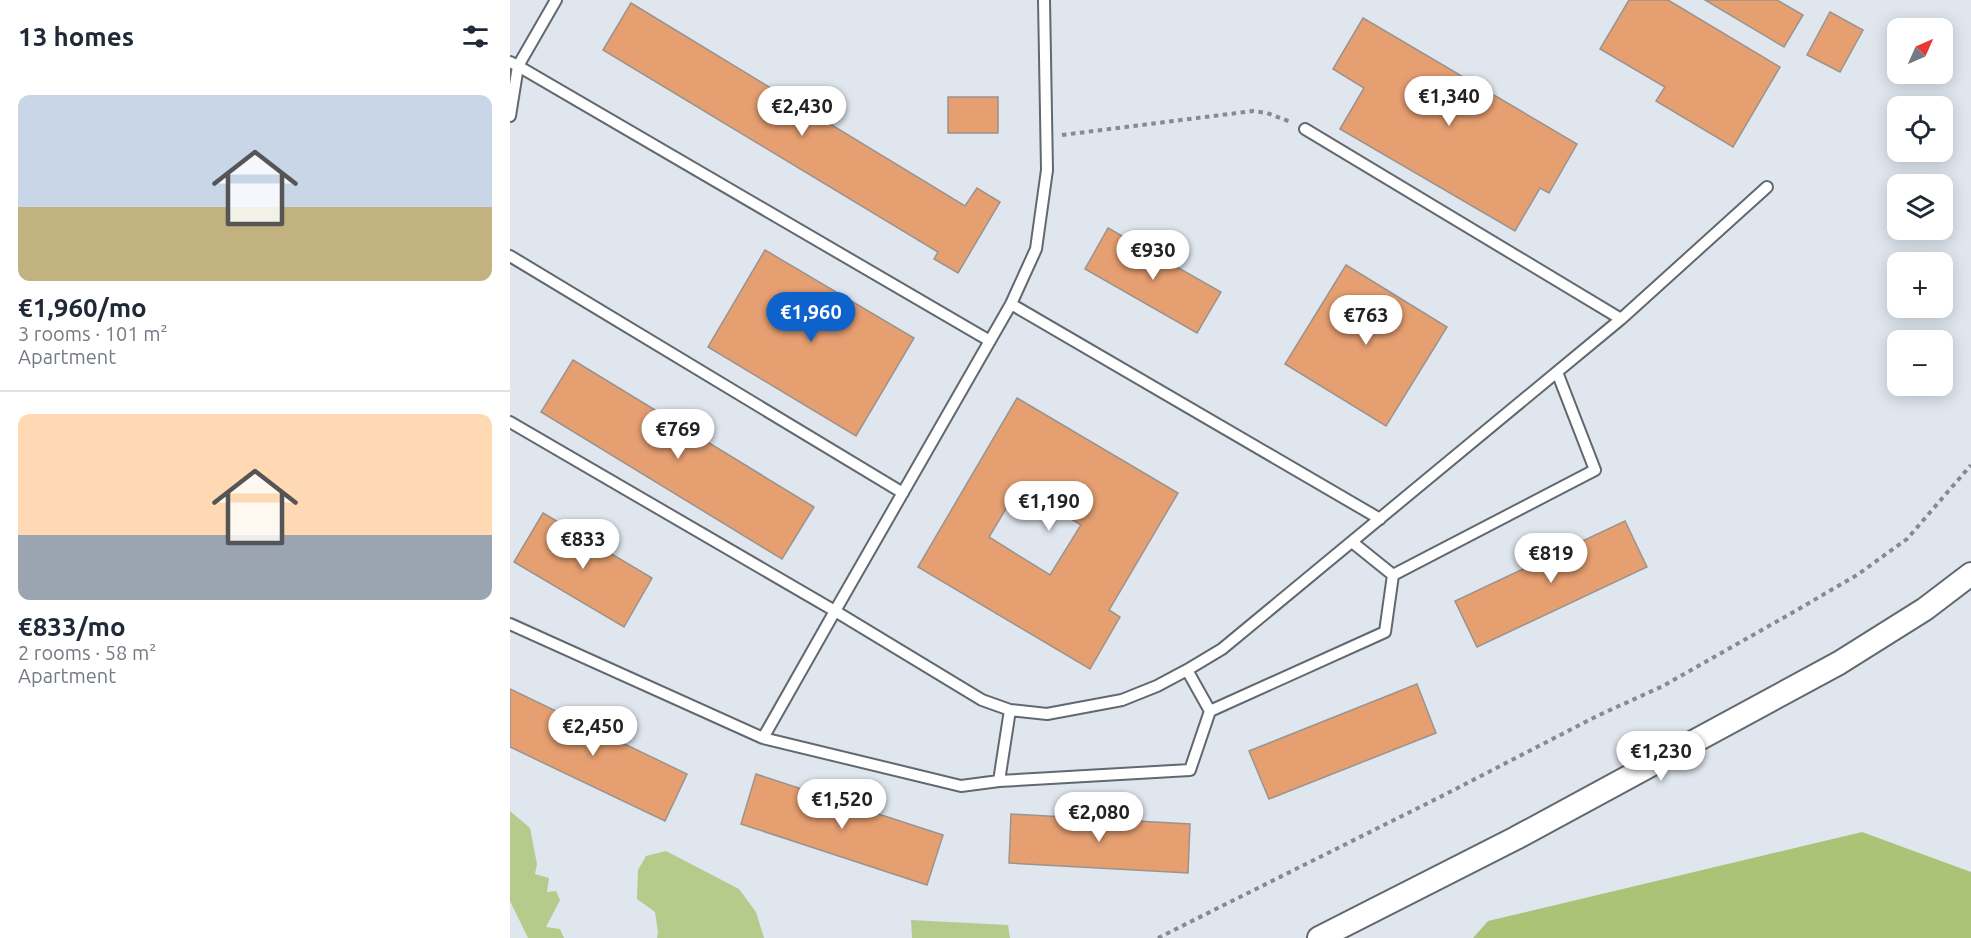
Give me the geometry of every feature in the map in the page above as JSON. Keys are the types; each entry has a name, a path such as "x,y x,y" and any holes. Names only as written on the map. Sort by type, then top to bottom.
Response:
{"street":[{"path":"1319,938 1516,838 1839,663 1925,609 1971,573"}],"lane":[{"path":"510,116 514,64 556,0"},
{"path":"763,738 1011,304 1036,249 1047,170 1044,0"},
{"path":"514,64 990,341"},
{"path":"1305,129 1621,319"},
{"path":"510,422 835,611 982,700 1010,710 1047,714 1122,700 1157,686 1222,649 1621,319 1767,187"},
{"path":"510,256 903,493"},
{"path":"1011,304 1380,519"},
{"path":"1393,575 1595,470 1557,372"},
{"path":"1352,542 1393,575"},
{"path":"510,624 763,738 961,786 999,781 1190,770 1210,711 1385,632 1393,575"},
{"path":"1187,670 1210,711"},
{"path":"999,781 1010,710"}],"path":[{"path":"1047,137 1253,111 1283,118 1305,129"},
{"path":"1158,938 1597,716 1663,687 1790,614 1857,575 1906,539 1971,465"}],"green space":[{"path":"510,811 530,828 537,864 535,874 549,878 547,892 556,891 560,900 546,927 560,929 564,938 528,938 510,901"},
{"path":"1862,832 1971,872 1971,938 1473,938 1488,921"},
{"path":"666,851 739,889 756,912 764,938 657,938 655,912 637,899 638,870 646,856"},
{"path":"911,920 1008,925 1010,938 912,938"}],"building":[{"path":"1629,0 1668,0 1780,67 1733,147 1656,101 1665,87 1600,49"},
{"path":"1705,0 1777,0 1803,15 1784,47"},
{"path":"631,3 965,206 977,188 1000,202 958,273 934,259 938,252 603,50"},
{"path":"1830,12 1863,30 1840,72 1807,55"},
{"path":"1363,18 1577,144 1549,193 1540,188 1515,231 1340,129 1364,88 1333,69"},
{"path":"948,97 998,97 998,133 948,133"},
{"path":"1108,228 1221,292 1197,333 1085,269"},
{"path":"765,250 914,338 856,436 708,347"},
{"path":"1346,265 1447,327 1386,426 1285,364"},
{"path":"573,360 814,507 782,559 541,412"},
{"path":"1017,398 1178,493 1109,610 1120,617 1090,669 918,567","holes":["1019,487 1081,525 1050,575 989,537"]},
{"path":"543,513 652,578 624,627 514,562"},
{"path":"1625,521 1647,567 1477,647 1455,601"},
{"path":"1417,684 1436,733 1269,799 1249,751"},
{"path":"510,689 687,774 665,821 510,747"},
{"path":"756,774 943,835 927,885 741,824"},
{"path":"1011,814 1190,824 1188,873 1009,863"}]}
